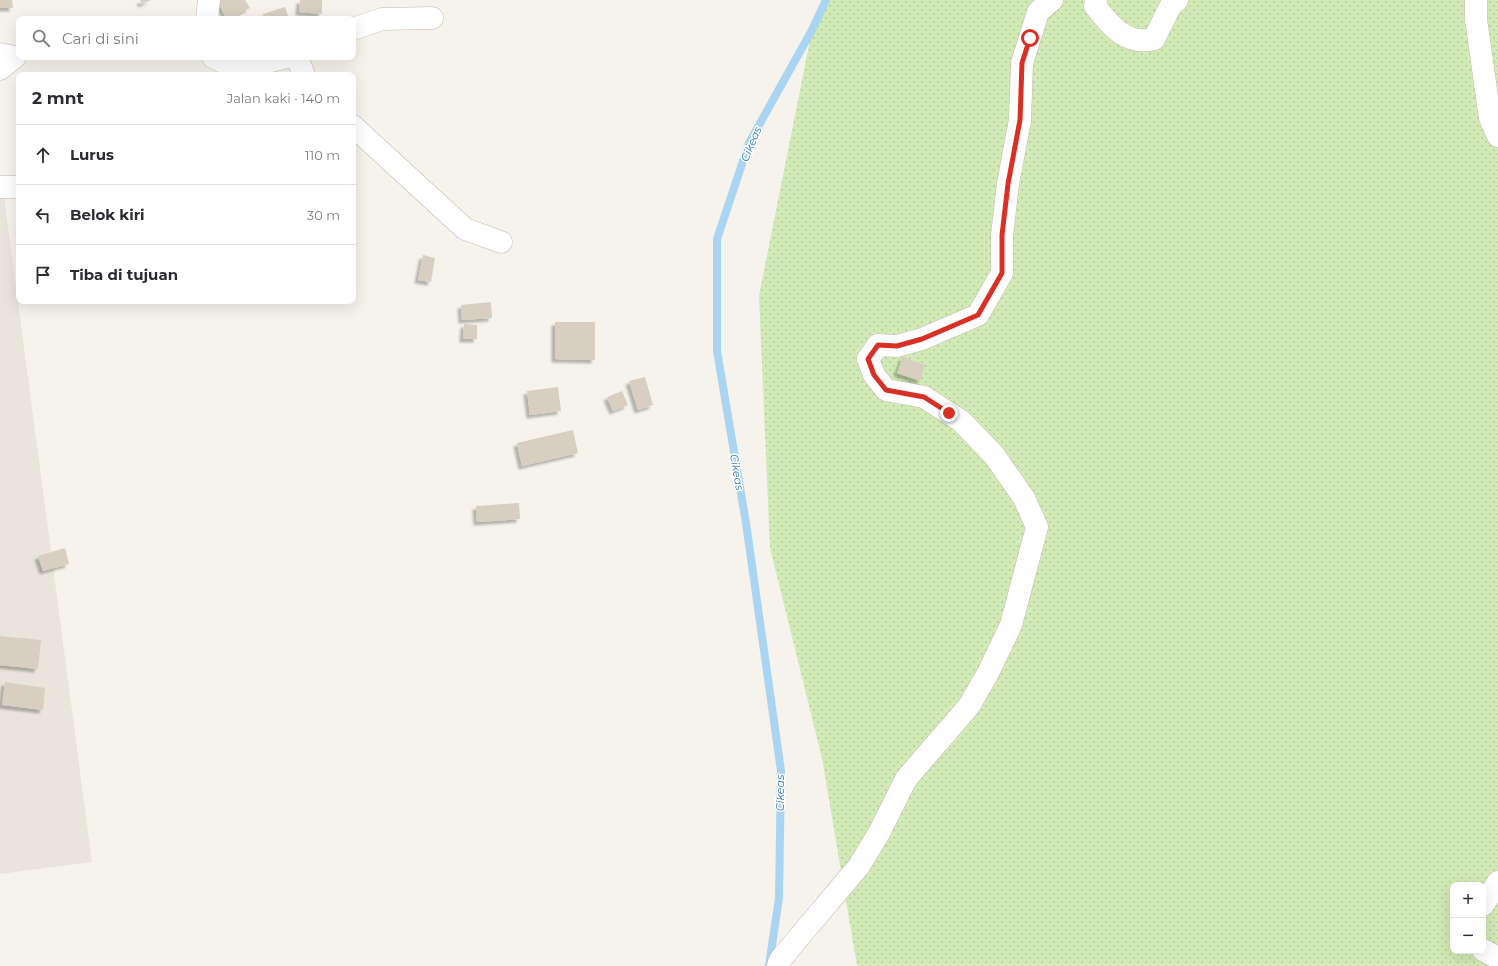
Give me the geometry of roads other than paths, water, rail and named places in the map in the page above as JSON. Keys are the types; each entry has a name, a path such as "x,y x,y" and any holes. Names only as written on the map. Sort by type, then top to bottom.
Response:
{"street":[{"path":"207,16 209,0"},
{"path":"778,966 780,960 859,866 879,833 906,779 969,706 988,673 1011,625 1037,527 1024,498 994,455 961,421 924,397 886,390 874,375 868,359 878,345 897,346 922,339 978,315 1002,273 1002,235 1008,184 1020,120 1022,63 1038,12 1052,0"},
{"path":"1096,0 1095,6 1111,27 1124,36 1143,42 1154,39 1171,5 1177,0"},
{"path":"1476,0 1476,19 1490,118 1498,136"},
{"path":"356,27 382,20 432,18"},
{"path":"219,60 238,69 275,60"},
{"path":"298,60 303,72"},
{"path":"356,129 466,229 502,242"},
{"path":"0,186 16,187"},
{"path":"1486,900 1498,882"},
{"path":"1486,952 1498,958"}],"waterway":[{"name":"Cikeas","path":"769,965 779,898 781,771 746,523 717,351 717,239 749,143 812,30 826,0"}]}
